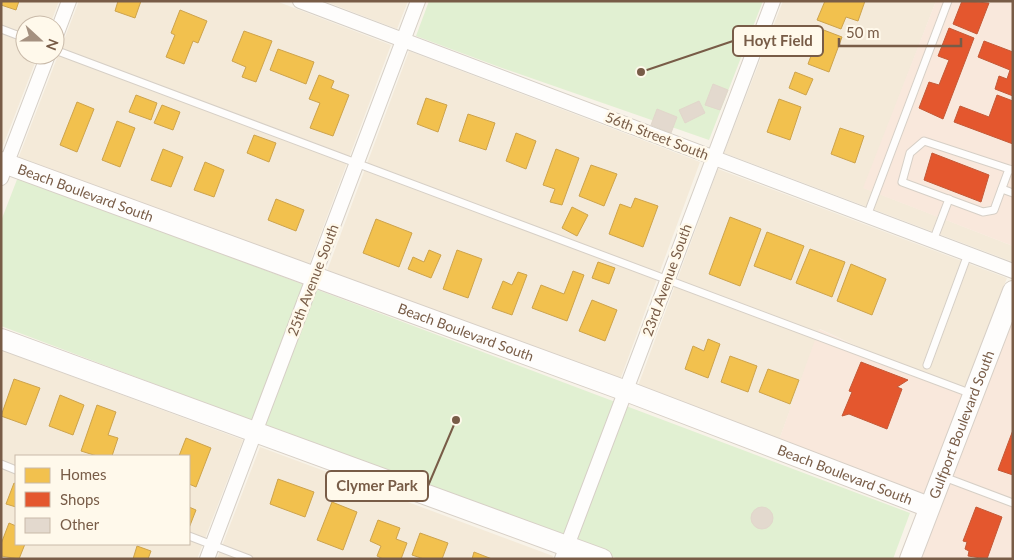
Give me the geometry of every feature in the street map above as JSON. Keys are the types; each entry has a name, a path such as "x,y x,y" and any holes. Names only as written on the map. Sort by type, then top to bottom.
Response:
{"street":[{"path":"64,15 69,1"},
{"name":"56th Street South","path":"300,1 1013,271"},
{"name":"25th Avenue South","path":"207,559 418,1"},
{"name":"23rd Avenue South","path":"565,552 712,157 773,1"},
{"path":"3,168 44,65"},
{"name":"Beach Boulevard South","path":"3,168 315,276 626,391 929,507"},
{"name":"Gulfport Boulevard South","path":"910,559 1013,291"},
{"path":"1,338 256,432 565,552 602,559"}],"lane":[{"path":"867,216 948,1"},
{"path":"1,29 15,34"},
{"path":"65,54 356,165 668,278 973,394"},
{"path":"924,141 1011,170 1002,189 994,210 983,212 902,182 910,152 924,141"},
{"path":"1002,189 1013,193"},
{"path":"933,241 949,199"},
{"path":"927,365 968,254"},
{"path":"1,464 15,470"},
{"path":"941,476 1013,503"},
{"path":"190,536 249,559"}],"shaded area":[{"path":"1,1 59,1 54,15 15,15 15,65 34,65 1,151"},
{"path":"79,1 276,1 391,45 309,265 18,159 54,65 65,65 65,37"},
{"path":"324,1 408,1 397,29"},
{"path":"783,1 936,1 864,188 1013,246 1013,262 724,153"},
{"path":"936,1 1013,1 1013,246 863,188"},
{"path":"409,51 700,162 620,380 327,271"},
{"path":"718,169 1007,278 962,395 820,329 779,440 638,386"},
{"path":"1013,317 1013,559 920,559"},
{"path":"819,329 962,395 923,496 779,440"},
{"path":"1,350 243,440 197,559 1,559"},
{"path":"260,447 553,556 552,559 217,559"}],"green space":[{"path":"429,1 763,1 709,140 416,36"},
{"path":"18,177 910,513 893,559 619,559 1,326 1,221"}],"building: Homes":[{"path":"1,1 19,1 16,10 1,5"},
{"path":"118,1 141,1 135,18 115,11"},
{"path":"825,1 865,1 858,21 846,17 841,29 817,20"},
{"path":"180,10 207,21 198,43 193,41 184,64 166,57 175,35 171,33"},
{"path":"821,29 842,37 829,72 808,64"},
{"path":"244,31 272,41 256,82 242,77 246,67 232,61"},
{"path":"278,49 314,62 306,84 270,70"},
{"path":"795,72 813,79 806,95 789,88"},
{"path":"319,75 334,81 331,88 349,95 333,136 310,128 320,103 309,99"},
{"path":"136,95 157,103 151,120 129,112"},
{"path":"426,98 447,105 438,132 417,124"},
{"path":"779,99 801,107 790,140 767,132"},
{"path":"77,102 94,109 77,152 60,145"},
{"path":"162,105 180,112 173,130 154,123"},
{"path":"468,114 495,123 486,150 459,141"},
{"path":"117,121 135,128 120,167 102,160"},
{"path":"840,128 864,136 855,163 831,154"},
{"path":"516,133 536,141 526,169 506,161"},
{"path":"254,135 276,143 269,162 247,153"},
{"path":"163,149 183,157 171,187 151,180"},
{"path":"556,149 579,158 562,205 550,202 555,189 543,185"},
{"path":"205,162 224,170 214,197 194,190"},
{"path":"591,165 617,174 604,206 579,196"},
{"path":"635,198 658,206 643,247 609,234 620,204 631,208"},
{"path":"276,199 304,210 296,231 268,220"},
{"path":"572,207 588,215 577,236 562,228"},
{"path":"730,217 761,229 740,286 709,274"},
{"path":"376,219 412,233 399,267 363,253"},
{"path":"767,232 804,246 791,280 754,266"},
{"path":"810,249 845,262 832,297 796,283"},
{"path":"429,250 441,255 431,278 408,269 413,257 424,262"},
{"path":"457,250 482,259 468,298 443,289"},
{"path":"598,262 615,268 609,284 592,278"},
{"path":"851,264 886,279 872,315 837,301"},
{"path":"573,271 584,275 567,321 532,308 541,285 564,294"},
{"path":"518,272 527,275 512,315 492,308 503,281 512,285"},
{"path":"592,300 617,310 605,341 579,331"},
{"path":"708,339 720,344 708,378 685,369 693,346 704,351"},
{"path":"730,356 757,366 748,392 721,382"},
{"path":"768,369 799,380 790,404 759,392"},
{"path":"14,379 40,388 26,425 1,416"},
{"path":"60,395 84,405 73,435 49,426"},
{"path":"97,405 116,412 108,435 118,438 112,455 94,455 81,451"},
{"path":"186,438 211,448 196,487 190,484 190,455 179,455"},
{"path":"278,479 314,492 305,517 270,504"},
{"path":"14,483 15,507 6,504"},
{"path":"332,502 357,512 343,550 317,540"},
{"path":"190,507 196,510 190,525"},
{"path":"378,520 400,528 396,539 407,543 401,559 383,559 377,556 381,546 370,541"},
{"path":"9,523 15,526 15,545 25,545 19,559 1,556 1,544"},
{"path":"420,533 448,543 442,559 424,559 412,555"},
{"path":"137,546 151,551 148,559 133,559"},
{"path":"474,552 492,559 472,559"}],"building: Shops":[{"path":"962,1 989,3 977,34 953,24"},
{"path":"949,28 974,38 943,119 919,108 929,82 939,85 949,60 938,56"},
{"path":"984,41 1013,52 1013,96 995,89 999,76 1007,79 1010,70 978,57"},
{"path":"997,95 1013,101 1013,144 954,122 960,106 989,117"},
{"path":"932,153 989,175 981,202 924,180"},
{"path":"861,362 908,380 897,387 902,389 887,429 849,414 842,416 852,392 849,391"},
{"path":"1013,430 1013,475 998,470"},
{"path":"976,507 1002,517 987,559 968,556 969,551 965,549 967,542 963,541"}],"building: Other":[{"path":"713,84 728,90 720,110 705,105"},
{"path":"699,101 705,113 685,123 679,110"},
{"path":"657,109 677,117 671,133 651,125"},
{"path":"762,507 770,510 773,518 770,526 762,529 754,526 751,518 754,510"}],"place":[{"name":"Hoyt Field","path":"641,72"},
{"name":"Clymer Park","path":"456,420"}]}
